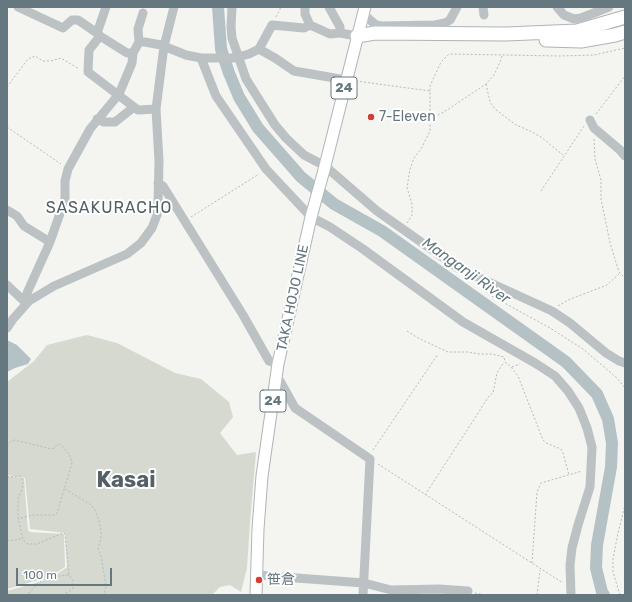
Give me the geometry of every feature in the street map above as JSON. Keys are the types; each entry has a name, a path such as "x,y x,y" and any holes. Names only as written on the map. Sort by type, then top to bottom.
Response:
{"highway":[{"path":"607,21 625,7"},
{"path":"357,36 375,32 506,34 577,30 625,17"},
{"path":"357,36 376,40 506,39 581,41 622,31"}],"main road":[{"name":"TAKA HOJO LINE","path":"256,595 262,476 278,364 312,214 364,10"}],"street":[{"path":"18,7 63,28 72,20 78,20 98,35 127,53 133,53"},
{"path":"106,7 98,35 89,50 88,72 136,108"},
{"path":"7,328 28,302 54,286 127,254 141,243 152,228 157,215 159,161 156,108 164,46 174,7"},
{"path":"232,7 231,27 233,43 236,57 246,79 275,124 286,138 304,155 324,168 377,211 458,268 552,311 570,323 606,353 619,361 625,362"},
{"path":"305,7 305,14 310,25 330,34 340,33 357,36"},
{"path":"329,7 340,27 340,33"},
{"path":"364,10 376,25 435,25 444,24 450,20 457,7"},
{"path":"557,7 564,15 574,19 588,16 609,7"},
{"path":"28,302 27,293 50,242 65,199 65,181 68,169 90,129 119,94 132,63 133,53 139,42 138,29 143,13"},
{"path":"139,42 164,46 186,55 204,58 236,57 255,52 259,49 272,25 304,28 310,25"},
{"path":"259,49 294,71 346,80"},
{"path":"204,58 216,96 266,170 312,214 363,249 463,322 555,376 568,391 579,408 588,428 592,447 590,487 572,548 570,565 571,590"},
{"path":"98,119 104,122 115,122 136,108 156,108"},
{"path":"119,127 136,108"},
{"path":"590,120 596,129 625,156"},
{"path":"158,183 163,186 243,316 269,362 278,364"},
{"path":"7,210 17,216 24,226 50,242"},
{"path":"7,285 28,302"},
{"path":"276,379 280,382 295,408 369,458 363,595"},
{"path":"256,574 364,582 389,592 468,591"}],"path":[{"path":"272,25 281,7"},
{"path":"404,229 412,215 412,204 407,188 410,169 414,158 430,131 430,86 441,62 449,54 502,56 594,54 625,48"},
{"path":"7,87 28,59 35,56 43,61 51,62 61,58 77,68 88,72"},
{"path":"430,119 447,110 486,84 494,75 502,56"},
{"path":"541,192 579,131 590,120 625,76"},
{"path":"346,80 430,91"},
{"path":"486,84 490,102 495,109 516,125 541,138 563,156"},
{"path":"7,127 68,169"},
{"path":"596,129 594,132 594,152 601,180 603,212 612,251 620,273 625,278"},
{"path":"184,221 266,170"},
{"path":"552,311 554,308 568,300 607,284 620,273"},
{"path":"481,279 480,283 483,290 488,294 574,343 606,368 625,388"},
{"path":"407,331 418,338 448,352 492,354 504,357 505,362 511,366 518,376 543,440 546,443 561,449 569,475"},
{"path":"438,354 369,458 571,590"},
{"path":"425,495 493,393 498,373 505,362"},
{"path":"7,445 13,440 51,449 57,444 60,444 69,454 72,463 57,513 55,515 32,515 18,519"},
{"path":"532,564 537,492 542,484 592,468"},
{"path":"7,476 20,476 23,481 23,486 18,499 18,519 23,538 28,544 37,544 64,533 65,534 69,575 73,581 73,589 62,595"},
{"path":"65,488 91,504 99,520 101,539 98,548 101,556 106,586 104,595"},
{"path":"620,595 613,572 613,560 625,505"},
{"path":"7,541 23,538"},
{"path":"537,595 540,569"},
{"path":"25,595 50,577 69,575"},
{"path":"468,591 484,595 513,595"},
{"path":"7,594 13,595"}],"shaded area":[{"path":"87,335 117,343 175,373 201,379 229,402 233,417 220,433 237,455 256,452 247,568 241,592 230,585 220,587 212,595 7,595 7,591 50,579 67,567 65,533 30,529 25,478 7,475 7,382 34,361 47,345"},
{"path":"7,340 17,345 31,359 28,364 7,372"},
{"path":"7,476 24,478 28,530 30,532 64,534 65,567 49,577 7,589"}],"waterway":[{"name":"Manganji River","path":"218,7 221,49 239,97 258,128 301,177 334,204 382,231 566,362 597,394 608,419 612,443 611,467 597,545 596,568 604,595"}],"place":[{"name":"7-Eleven","path":"371,117"},
{"name":"笹倉","path":"259,580"}],"district":[{"name":"SASAKURACHO","path":"109,208"},
{"name":"Kasai","path":"126,481"}]}
